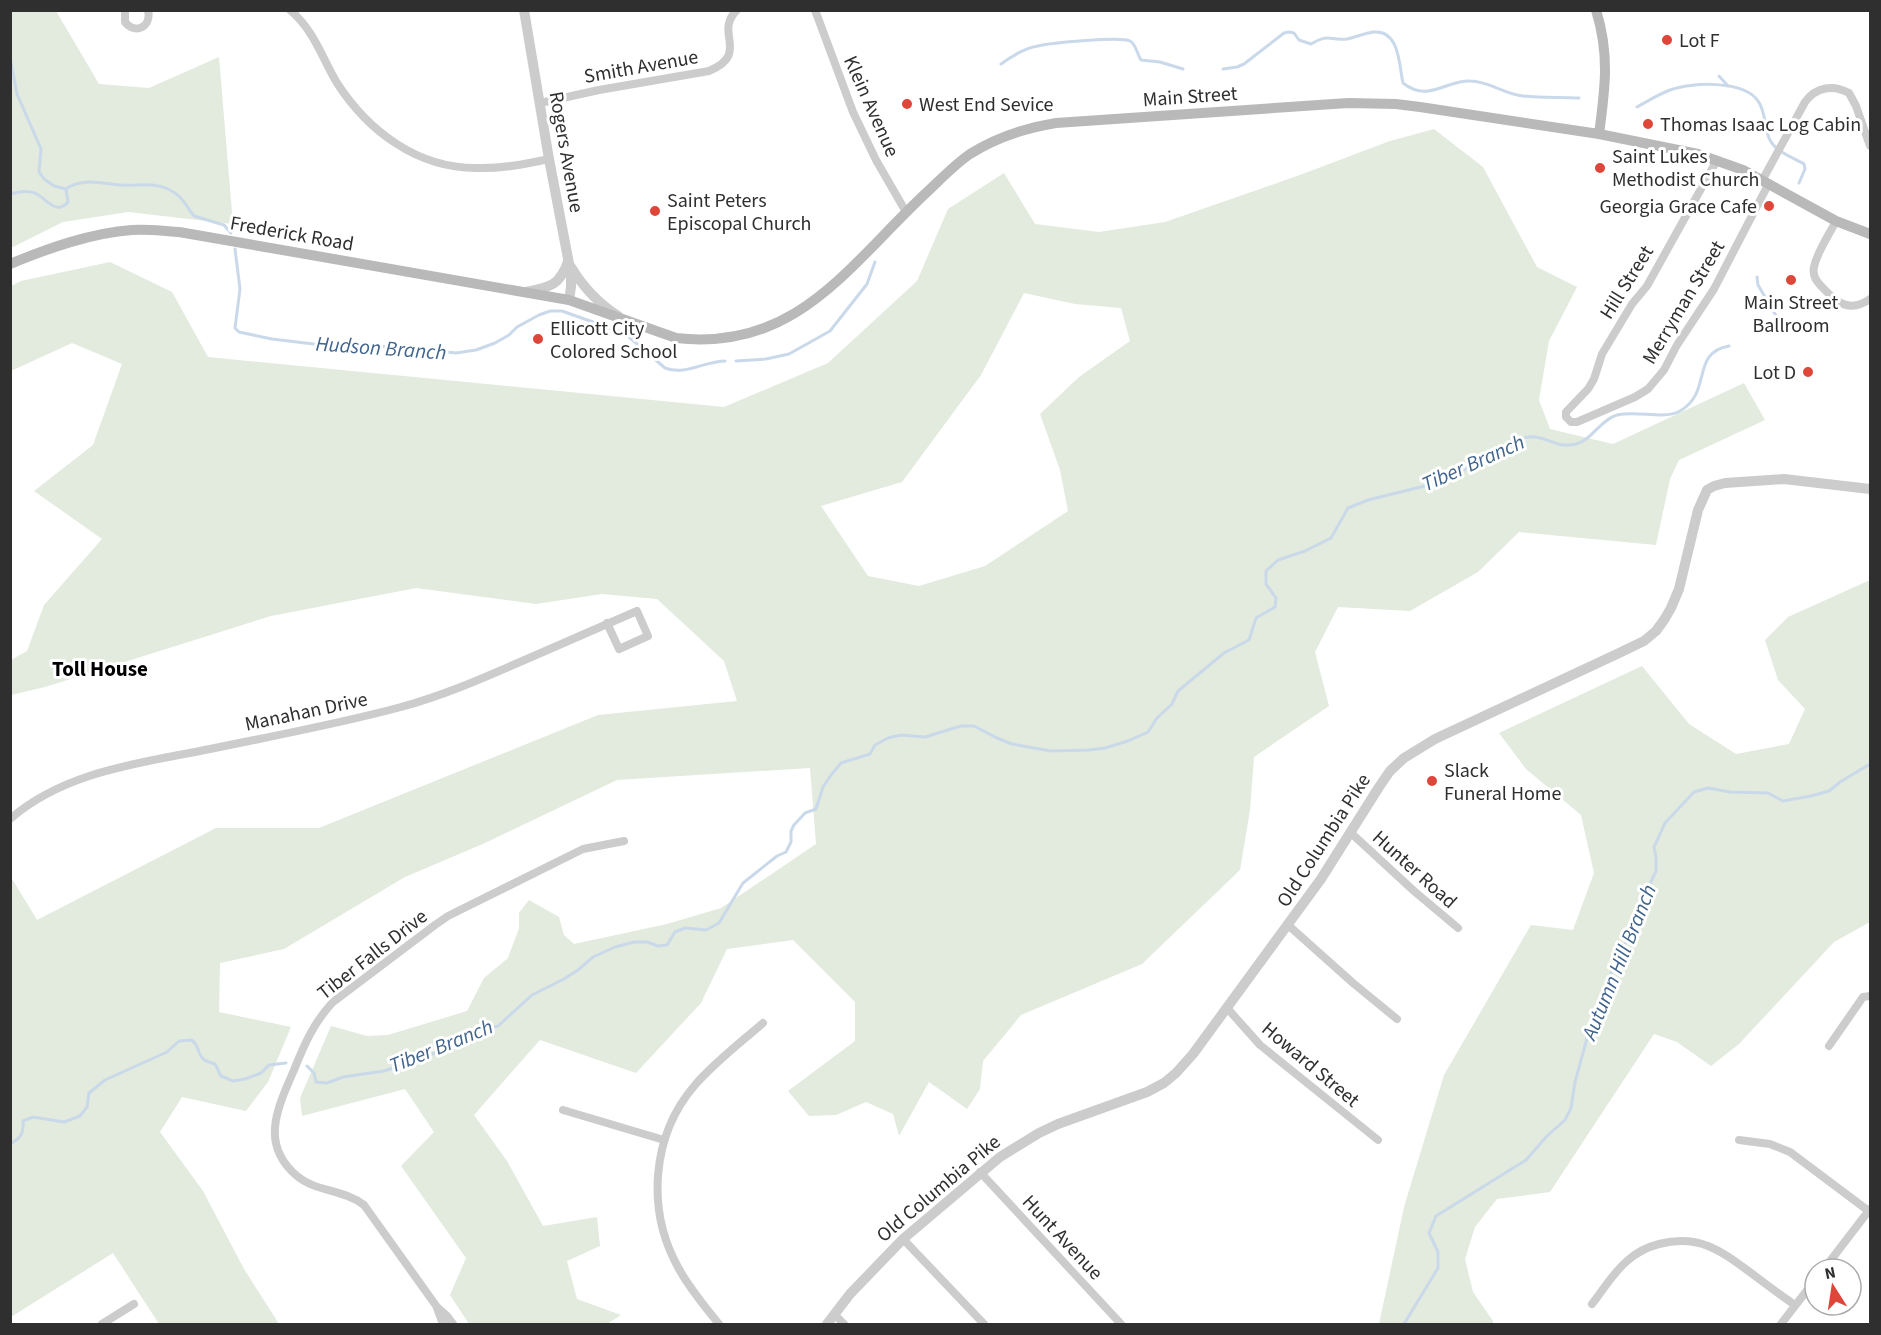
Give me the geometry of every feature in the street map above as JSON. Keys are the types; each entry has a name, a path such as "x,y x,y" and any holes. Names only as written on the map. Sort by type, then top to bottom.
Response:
{"main road":[{"path":"1596,10 1606,57 1599,134"},
{"name":"Main Street","path":"569,300 676,338 692,340 728,338 748,334 781,322 813,302 953,168 969,155 1010,134 1056,123 1348,103 1420,107 1599,134 1698,154 1766,181 1836,221 1870,234"},
{"name":"Frederick Road","path":"10,264 91,237 135,230 155,230 179,232 569,300"}],"street":[{"path":"125,10 125,22 127,26 134,29 146,26 150,11"},
{"path":"290,10 312,34 346,96 371,124 396,145 440,163 473,168 513,166 549,159"},
{"name":"Rogers Avenue","path":"524,10 568,261 571,287 569,300"},
{"name":"Smith Avenue","path":"540,103 709,71 720,66 729,56 729,22 737,10"},
{"name":"Klein Avenue","path":"815,10 857,121 906,212"},
{"name":"Merryman Street","path":"1567,420 1578,422 1635,397 1648,389 1664,370 1677,345 1714,289 1778,152 1809,95 1829,87 1849,93 1870,146"},
{"name":"Hill Street","path":"1567,420 1566,412 1588,389 1594,379 1602,354 1632,304 1647,286 1717,160"},
{"path":"1836,221 1814,266 1815,280 1835,301 1846,306 1856,305 1870,299"},
{"path":"526,292 547,288 560,280 568,261"},
{"path":"568,261 580,281 604,306 633,324"},
{"name":"Old Columbia Pike","path":"827,1324 866,1276 903,1239 1000,1157 1039,1133 1147,1092 1176,1073 1193,1054 1321,879 1390,771 1418,748 1435,739 1644,641 1656,631 1680,589 1698,510 1707,490 1725,483 1784,479 1870,489"},
{"name":"Manahan Drive","path":"10,819 39,798 78,780 137,764 403,707 478,680 607,623 637,611 648,636 619,649 607,623"},
{"name":"Hunter Road","path":"1351,833 1413,891 1458,928"},
{"name":"Tiber Falls Drive","path":"453,1324 437,1307 364,1205 347,1194 310,1184 301,1179 288,1166 282,1158 275,1137 274,1124 279,1103 307,1038 333,1002 448,916 583,849 624,841"},
{"path":"1288,925 1353,983 1398,1019"},
{"path":"1829,1046 1863,997 1870,996"},
{"name":"Howard Street","path":"1227,1008 1260,1045 1378,1140"},
{"path":"719,1324 678,1268 662,1229 657,1187 664,1140 682,1103 711,1069 763,1023"},
{"path":"563,1110 664,1140"},
{"path":"1739,1140 1770,1144 1790,1152 1870,1211 1834,1257"},
{"name":"Hunt Avenue","path":"980,1172 1121,1324"},
{"path":"903,1239 984,1324"},
{"path":"1592,1304 1628,1259 1654,1245 1684,1240 1698,1242 1723,1252 1795,1305"},
{"path":"1781,1324 1803,1295"},
{"path":"102,1324 134,1304"},
{"name":"Tiber Falls Drive","path":"437,1307 443,1324"},
{"path":"835,1315 844,1324"}],"shaded area":[{"path":"11,10 56,11 99,84 149,88 219,57 233,224 128,212 63,222 11,248"},
{"path":"1434,129 1483,167 1537,267 1577,287 1549,341 1539,400 1550,429 1613,444 1744,383 1765,420 1679,460 1670,479 1656,545 1519,532 1478,572 1410,611 1338,607 1315,652 1329,706 1254,757 1250,810 1240,870 1142,964 1021,1015 983,1061 980,1089 967,1109 929,1082 899,1136 893,1114 866,1102 836,1115 809,1116 788,1091 855,1041 855,1002 793,940 727,949 701,1003 636,1073 540,1040 474,1115 507,1161 543,1226 597,1217 600,1246 567,1261 577,1299 621,1315 607,1324 469,1324 450,1295 466,1258 401,1166 434,1132 405,1089 302,1116 300,1098 331,1026 367,1036 388,1035 467,1011 484,978 508,958 519,928 519,913 529,900 559,917 564,935 574,944 667,924 721,908 816,844 810,768 617,780 485,843 405,877 284,949 220,963 219,1012 291,1027 268,1082 246,1111 182,1097 160,1132 203,1191 244,1269 279,1324 159,1324 113,1253 11,1317 11,877 37,920 216,828 319,828 598,715 737,701 724,661 657,599 602,594 536,604 416,588 271,616 45,687 11,695 11,660 27,651 44,605 102,539 34,491 93,445 122,364 72,343 11,371 11,286 21,281 110,262 172,292 208,357 724,407 828,363 917,281 948,209 1004,173 1035,224 1099,232 1165,222 1390,141","holes":["1024,293 1075,304 1121,308 1130,341 1079,377 1040,414 1060,470 1068,511 985,566 919,586 868,576 821,506 902,482 981,375"]},
{"path":"1870,580 1870,922 1834,942 1739,1044 1711,1066 1677,1042 1654,1034 1550,1192 1497,1199 1475,1227 1465,1259 1473,1292 1493,1324 1379,1324 1404,1207 1444,1075 1531,925 1573,930 1594,873 1581,815 1526,769 1499,733 1642,666 1689,724 1736,754 1789,744 1805,709 1778,680 1765,640 1788,617"}],"waterway":[{"name":"Hudson Branch","path":"1223,69 1244,64 1284,33 1294,33 1299,40 1311,44 1326,38 1347,39 1374,32 1383,33 1394,43 1403,83 1412,89 1429,91 1470,81 1484,83 1523,96 1579,98"},
{"name":"Hudson Branch","path":"1001,64 1033,47 1114,39 1132,42 1141,60 1160,62 1183,69"},
{"path":"10,57 17,94 41,149 39,172 54,186 66,189"},
{"path":"1719,76 1728,86"},
{"name":"Hudson Branch","path":"1637,107 1679,87 1703,84 1741,89 1751,94 1761,105 1768,136 1773,144 1804,164 1805,169 1799,183"},
{"name":"Hudson Branch","path":"10,194 32,192 51,205 59,207 68,202 66,189 79,183 157,186 177,195 194,216 224,225 231,233"},
{"name":"Hudson Branch","path":"235,249 240,289 235,328 239,332 272,339 330,346 403,347 456,353 476,350 495,343 539,315 550,311 562,311 629,337 665,368 680,370 725,361"},
{"name":"Hudson Branch","path":"736,361 766,359 789,354 830,331 867,284 875,262"},
{"name":"Hudson Branch","path":"1757,277 1758,285 1782,326"},
{"path":"1782,326 1816,331"},
{"name":"Tiber Branch","path":"307,1066 314,1073 316,1082 327,1083 343,1077 384,1071 435,1053 465,1033 498,1026 532,995 564,979 593,957 615,947 634,942 647,942 658,946 667,945 675,932 685,928 706,930 719,923 743,883 777,856 786,852 791,842 791,831 794,825 805,813 816,809 823,787 841,763 870,754 875,745 888,738 901,735 925,737 961,726 974,726 1012,744 1051,751 1105,748 1148,732 1157,718 1172,704 1178,691 1224,653 1249,640 1256,618 1275,607 1276,598 1266,584 1266,571 1278,560 1305,551 1331,538 1348,508 1368,500 1445,481 1460,473 1481,456 1509,449 1518,439 1534,437 1570,445 1582,442 1606,421 1617,415 1674,414 1690,403 1696,394 1710,356 1717,350 1729,346"},
{"name":"Autumn Hill Branch","path":"1404,1324 1438,1268 1438,1252 1429,1233 1436,1216 1526,1160 1565,1120 1571,1108 1575,1082 1589,1031 1617,956 1628,939 1637,912 1656,871 1654,847 1665,823 1694,792 1708,788 1730,792 1768,793 1783,801 1829,791 1870,764"},
{"path":"10,1144 21,1135 23,1121 33,1117 64,1122 80,1116 87,1107 89,1093 105,1080 167,1052 179,1041 192,1040 201,1057 215,1064 221,1076 233,1081 261,1073 269,1065 286,1063"}],"place":[{"name":"Lot F","path":"1667,40"},
{"name":"West End Sevice","path":"907,104"},
{"name":"Thomas Isaac Log Cabin","path":"1648,124"},
{"name":"Saint Lukes Methodist Church","path":"1600,168"},
{"name":"Georgia Grace Cafe","path":"1769,206"},
{"name":"Saint Peters Episcopal Church","path":"655,211"},
{"name":"Main Street Ballroom","path":"1791,280"},
{"name":"Ellicott City Colored School","path":"538,339"},
{"name":"Lot D","path":"1808,372"},
{"name":"Slack Funeral Home","path":"1432,781"}],"district":[{"name":"Toll House","path":"100,669"}]}
